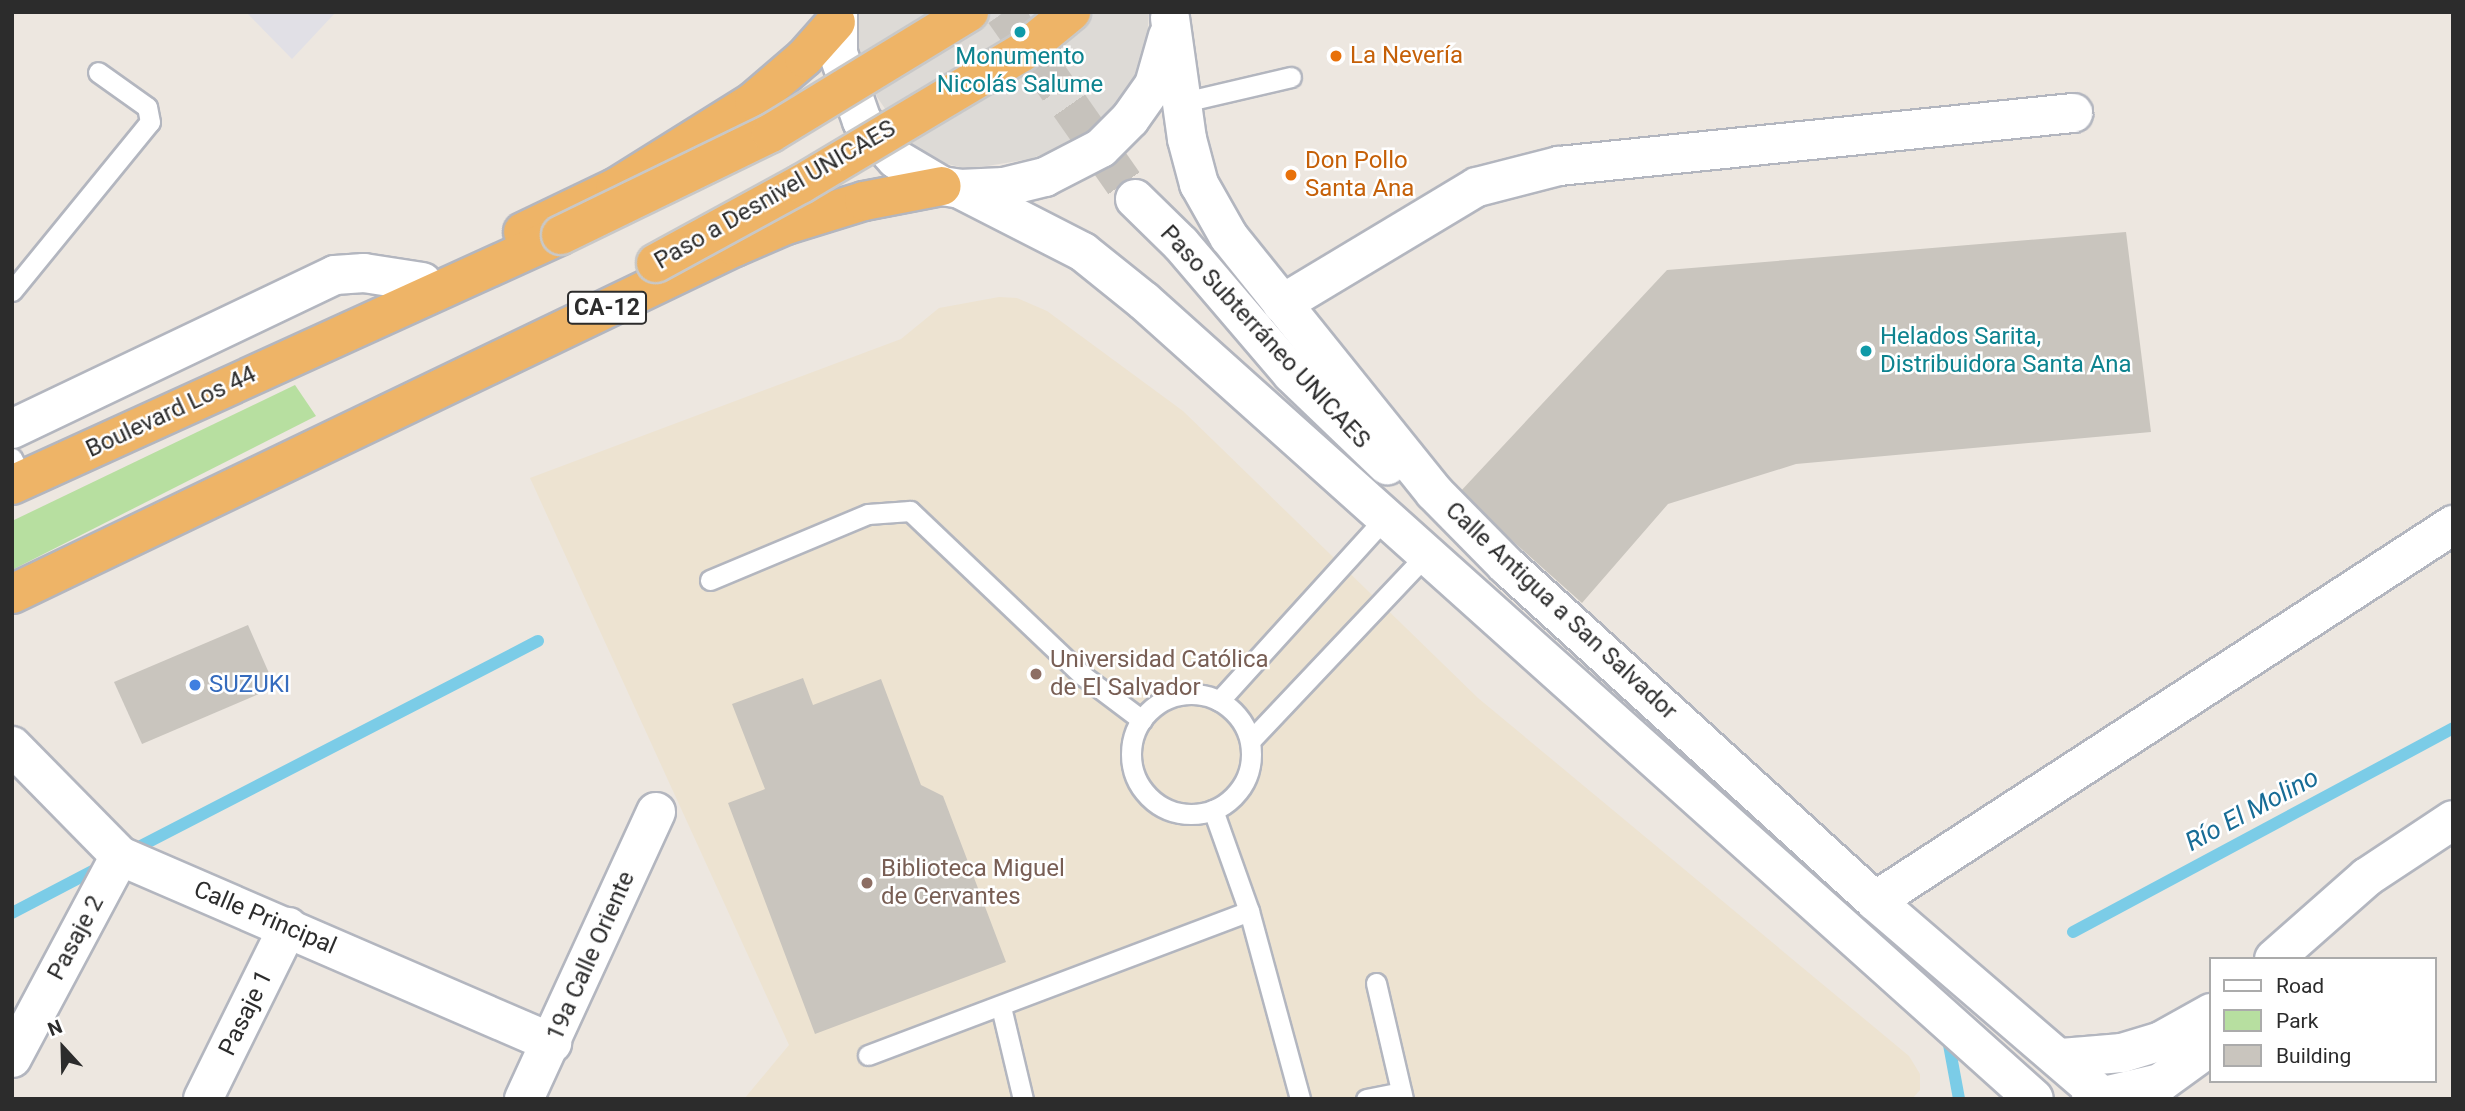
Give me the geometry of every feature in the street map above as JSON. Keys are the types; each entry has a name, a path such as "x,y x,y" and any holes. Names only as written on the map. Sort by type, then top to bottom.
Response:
{"highway":[{"path":"329,338 561,235 771,133 969,12"},
{"name":"Paso a Desnivel UNICAES","path":"283,461 800,184 1009,60 1071,12"},
{"path":"329,338 422,282 615,188 665,158 781,79 837,17"},
{"name":"CA-12","path":"12,594 283,461 786,225 864,201 951,188"},
{"name":"Boulevard Los 44","path":"16,474 329,338"}],"main road":[{"name":"Calle Antigua a San Salvador","path":"1170,15 1182,103 1199,184 1229,237 1434,492 1506,565 1875,901 2061,1058 2100,1098"},
{"path":"951,188 1004,187 1064,169 1101,148 1140,107 1159,72 1170,15"},
{"name":"Calle Antigua a San Salvador","path":"837,17 841,69 862,121 896,159 1083,252 1144,301 2034,1099"},
{"path":"1282,304 1477,187 1559,166 2073,113"},
{"name":"Paso Subterráneo UNICAES","path":"1135,199 1181,244 1292,374 1383,463 1434,492"},
{"path":"12,429 335,275 364,273 422,282"},
{"path":"1875,901 2453,525"},
{"name":"Calle Principal","path":"12,746 120,856 552,1043"},
{"name":"19a Calle Oriente","path":"523,1099 552,1043 656,812"},
{"path":"2276,957 2367,877 2453,820"},
{"name":"Pasaje 2","path":"12,1058 120,856"},
{"name":"Pasaje 1","path":"203,1099 288,927"},
{"path":"2061,1058 2122,1053 2159,1042 2210,1014"},
{"path":"2100,1098 2160,1083 2210,1047"}],"lane":[{"path":"12,291 150,122 147,107 98,72"},
{"path":"1140,107 1182,103 1291,77"},
{"path":"710,580 869,514 909,510 1082,676 1142,720"},
{"path":"1219,701 1384,519"},
{"path":"1251,740 1427,554"},
{"path":"1185,694 1219,701 1234,710 1251,740 1248,774 1228,802 1213,810 1179,813 1163,807 1139,784 1131,751 1142,720 1154,707 1185,694"},
{"path":"1213,810 1249,911 1300,1099"},
{"path":"868,1055 1001,1007 1249,911"},
{"path":"1366,1099 1402,1095 1376,983"},
{"path":"1001,1007 1023,1099"}],"shaded area":[{"path":"246,12 336,12 292,59"},
{"path":"856,12 1149,12 1146,53 1130,88 1105,115 1072,143 1030,159 968,169 935,161 908,142 877,97 858,55"},
{"name":"Universidad Católica de El Salvador","path":"999,297 1017,298 1047,311 1183,411 1478,698 1909,1056 1920,1074 1920,1090 1912,1099 744,1099 789,1045 530,478 901,339 939,308"}],"green space":[{"path":"295,385 316,416 12,570 12,521"}],"building":[{"name":"Helados Sarita, Distribuidora Santa Ana","path":"2126,232 2151,432 1796,464 1668,504 1582,603 1459,493 1667,270"},
{"name":"SUZUKI","path":"248,625 275,687 142,744 114,682"},
{"name":"Biblioteca Miguel de Cervantes","path":"803,678 813,705 881,679 921,785 943,796 1006,962 815,1034 728,803 765,789 732,704"}],"waterway":[{"path":"131,851 538,641"},
{"name":"Río El Molino","path":"2073,932 2453,728"},
{"path":"12,913 102,866"},
{"name":"Río El Molino","path":"1947,1034 1959,1099"}],"tunnel":[{"path":"1004,12 1135,199"}],"place":[{"name":"Monumento Nicolás Salume","path":"1020,32"},
{"name":"La Nevería","path":"1336,56"},
{"name":"Don Pollo Santa Ana","path":"1291,175"},
{"name":"Helados Sarita, Distribuidora Santa Ana","path":"1866,351"},
{"name":"Universidad Católica de El Salvador","path":"1036,674"},
{"name":"SUZUKI","path":"195,685"},
{"name":"Biblioteca Miguel de Cervantes","path":"867,883"}]}
